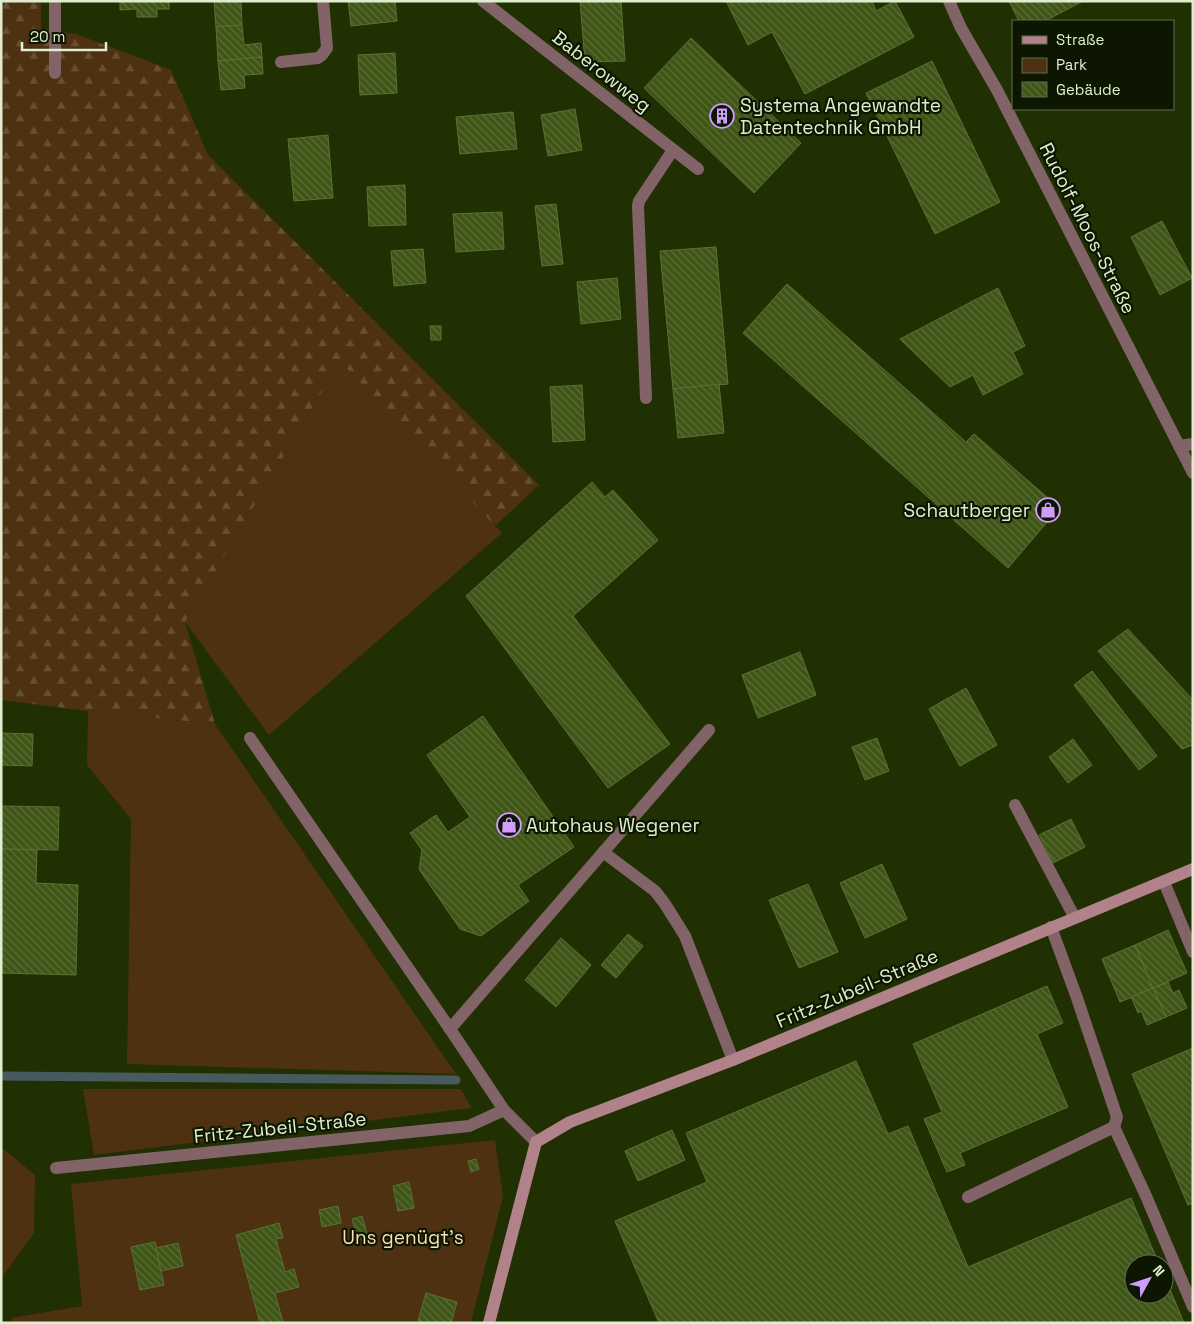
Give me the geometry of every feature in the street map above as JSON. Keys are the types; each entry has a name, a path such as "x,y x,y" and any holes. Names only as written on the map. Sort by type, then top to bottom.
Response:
{"street":[{"path":"54,1 55,73"},
{"path":"280,62 318,58 327,48 323,1"},
{"name":"Baberowweg","path":"483,1 698,170"},
{"name":"Rudolf-Moos-Straße","path":"948,1 961,28 997,90 1193,473"},
{"path":"646,398 638,206 639,201 674,150"},
{"path":"1179,446 1193,444"},
{"path":"450,1029 709,730"},
{"path":"250,738 504,1110 536,1142 489,1323"},
{"path":"1015,805 1075,918"},
{"path":"603,852 655,890 665,904 685,936 733,1060"},
{"name":"Fritz-Zubeil-Straße","path":"536,1142 570,1122 733,1060 1193,869"},
{"path":"1164,882 1193,952"},
{"path":"1051,927 1117,1117 1114,1127 1146,1196 1193,1307"},
{"name":"Fritz-Zubeil-Straße","path":"56,1168 470,1126 504,1110"},
{"path":"968,1197 1114,1127"}],"green space":[{"path":"1,1 41,1 41,29 76,34 171,70 208,155 539,485 495,526 340,361 185,622 215,724 1,700"},
{"path":"340,361 502,533 269,735 185,622"},
{"path":"88,711 215,724 456,1074 127,1064 131,819 87,765"},
{"path":"83,1089 461,1089 472,1108 94,1155"},
{"name":"Uns genügt’s","path":"495,1140 503,1196 471,1323 11,1323 11,1318 82,1306 71,1184"},
{"path":"1,1147 35,1175 34,1233 1,1279"}],"building":[{"path":"120,1 169,1 169,9 157,9 157,17 137,17 137,9 120,10"},
{"path":"214,1 241,1 242,25 216,27"},
{"path":"348,1 395,1 397,21 351,26"},
{"path":"580,1 621,1 625,61 585,62"},
{"path":"726,1 872,1 876,11 895,1 914,37 805,94 772,32 748,45"},
{"path":"1009,1 1083,1 1047,20 1018,20"},
{"path":"242,25 244,45 261,43 262,57 218,61 216,27"},
{"name":"Systema Angewandte Datentechnik GmbH","path":"691,38 801,143 754,193 644,88"},
{"path":"395,53 397,93 360,95 358,55"},
{"path":"262,57 263,74 244,75 245,88 221,90 218,61"},
{"path":"932,61 1000,202 935,234 866,93"},
{"path":"575,109 582,150 548,156 541,115"},
{"path":"513,112 517,149 460,154 456,117"},
{"path":"328,135 333,198 294,201 288,139"},
{"path":"405,185 406,225 369,226 367,187"},
{"path":"556,204 563,264 542,266 535,206"},
{"path":"502,212 504,249 456,252 453,214"},
{"path":"1162,221 1192,278 1160,295 1131,237"},
{"path":"716,247 728,384 673,389 660,251"},
{"path":"423,249 426,283 394,286 391,251"},
{"path":"617,278 621,319 581,324 577,282"},
{"path":"787,284 966,442 974,434 1048,498 1048,521 1008,568 743,333"},
{"path":"998,288 1025,346 1013,352 1023,374 983,395 973,375 950,387 900,339"},
{"path":"430,326 441,326 441,340 431,340"},
{"path":"719,384 724,433 678,438 673,389"},
{"path":"582,385 585,440 553,442 550,387"},
{"path":"592,482 605,497 613,490 658,540 573,616 670,744 608,788 466,596"},
{"path":"1128,629 1193,700 1193,745 1182,749 1098,651"},
{"path":"800,652 816,695 758,718 742,675"},
{"path":"1092,671 1157,756 1139,770 1074,685"},
{"path":"966,688 997,745 960,766 929,709"},
{"name":"Autohaus Wegener","path":"483,716 574,847 518,885 529,901 481,936 460,929 419,869 422,850 410,833 436,815 448,832 470,817 427,755"},
{"path":"1,733 33,734 32,766 1,765"},
{"path":"877,738 889,771 865,780 852,747"},
{"path":"1073,739 1092,765 1068,783 1049,757"},
{"path":"1,806 59,807 58,850 1,849"},
{"path":"1071,819 1085,847 1053,863 1039,835"},
{"path":"1,849 37,850 36,883 78,885 76,975 1,973"},
{"path":"882,864 907,919 865,938 840,883"},
{"path":"808,884 838,952 799,968 769,900"},
{"path":"1168,930 1187,973 1153,988 1135,945"},
{"path":"628,934 643,946 616,978 601,965"},
{"path":"561,938 591,965 556,1007 525,980"},
{"path":"1135,945 1153,988 1120,1002 1102,959"},
{"path":"1168,982 1173,993 1179,990 1187,1008 1166,1017 1153,988"},
{"path":"1047,986 1063,1023 1037,1034 1068,1107 960,1153 965,1165 947,1172 924,1119 942,1112 913,1044"},
{"path":"1153,988 1166,1017 1147,1025 1141,1011 1138,1013 1131,997"},
{"path":"1193,1048 1193,1203 1188,1205 1132,1074"},
{"path":"856,1061 888,1134 908,1126 968,1267 1131,1198 1155,1254 1124,1254 1124,1304 1174,1304 1174,1299 1184,1323 659,1323 615,1221 707,1182 686,1133"},
{"path":"672,1130 685,1160 638,1181 625,1151"},
{"path":"476,1159 479,1169 471,1172 468,1161"},
{"path":"409,1182 414,1208 398,1211 393,1186"},
{"path":"338,1206 341,1223 322,1227 319,1210"},
{"path":"362,1216 368,1237 358,1240 352,1219"},
{"path":"279,1223 283,1238 276,1239 285,1272 294,1269 299,1287 275,1293 283,1323 260,1323 236,1235"},
{"path":"155,1242 164,1285 140,1290 131,1247"},
{"path":"178,1243 183,1266 161,1271 156,1248"},
{"path":"426,1293 457,1302 451,1323 426,1323 418,1321"}],"waterway":[{"path":"1,1076 456,1080"}],"place":[{"name":"Systema Angewandte Datentechnik GmbH","path":"722,116"},
{"name":"Schautberger","path":"1048,510"},
{"name":"Autohaus Wegener","path":"509,825"}]}
